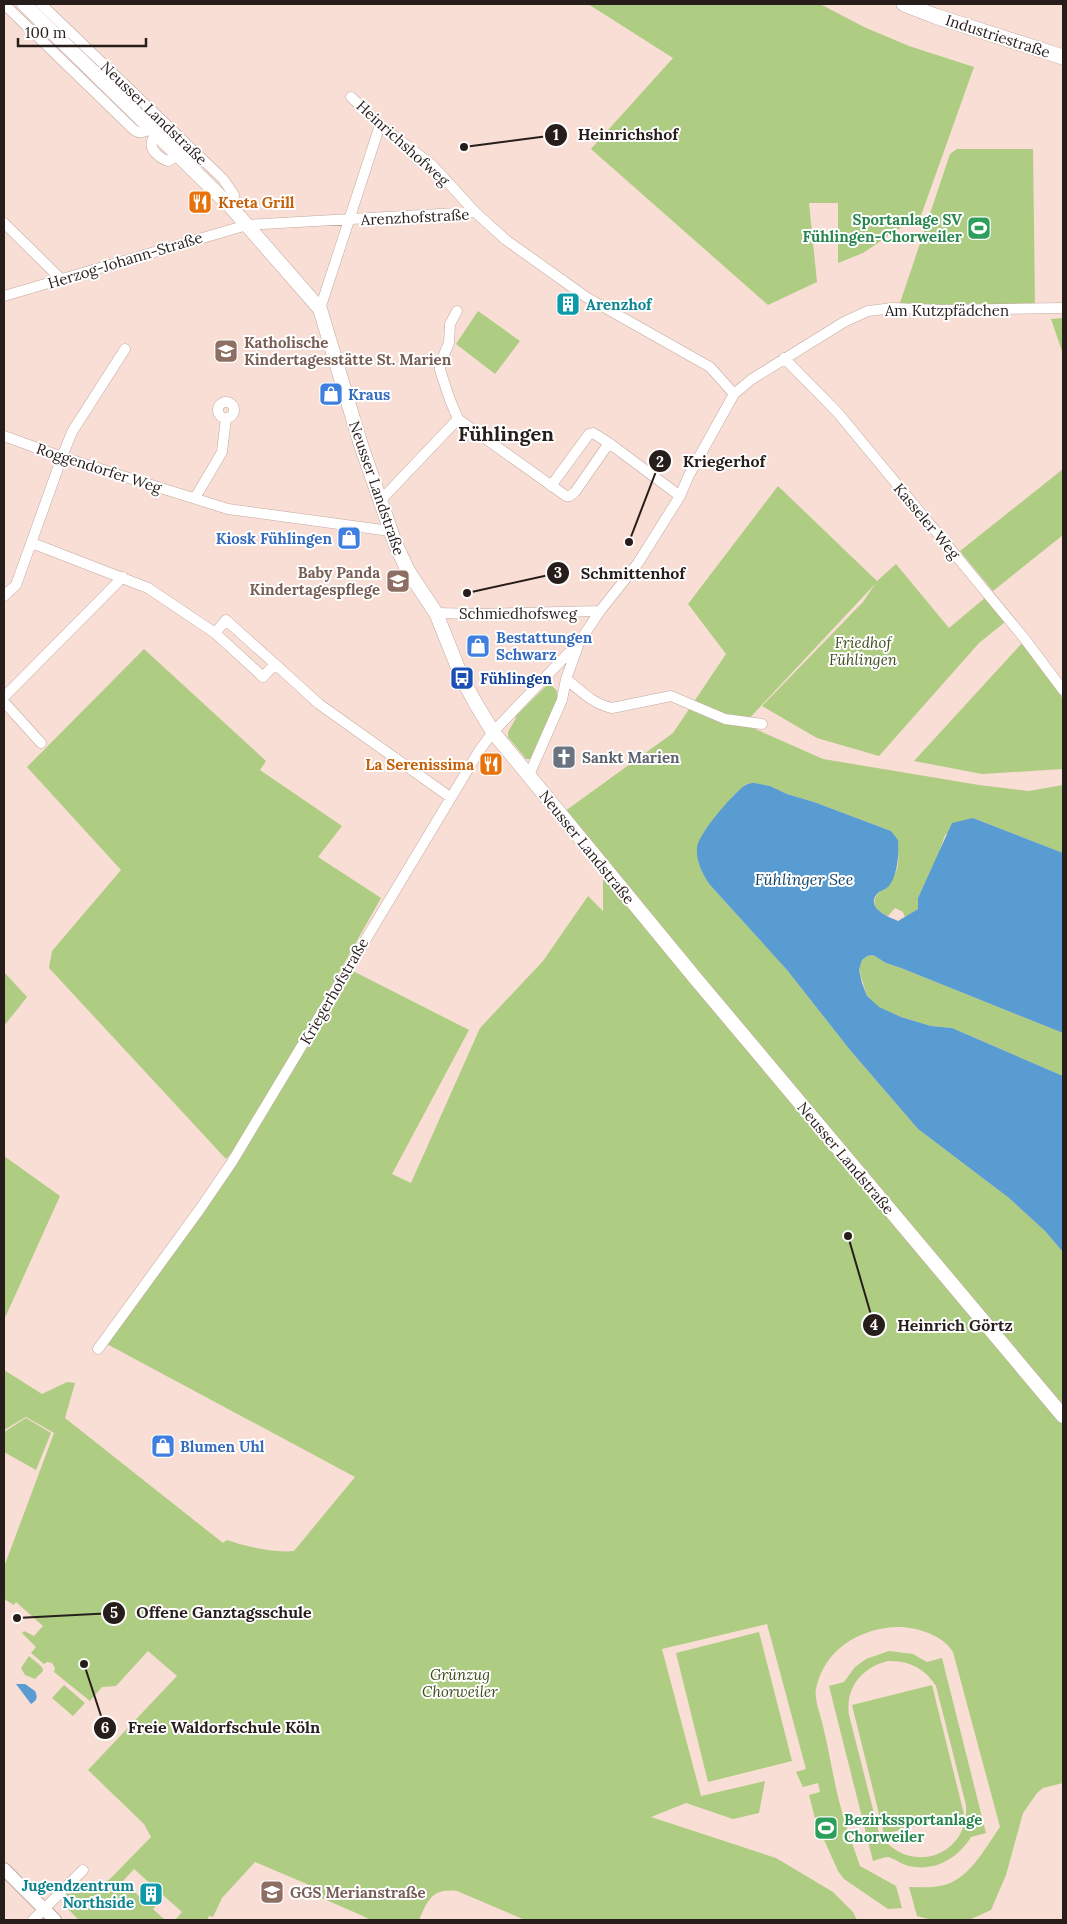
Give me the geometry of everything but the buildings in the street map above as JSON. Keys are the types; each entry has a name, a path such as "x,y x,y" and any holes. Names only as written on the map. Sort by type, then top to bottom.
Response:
{"main road":[{"name":"Neusser Landstraße","path":"24,4 231,207 320,309 361,445 390,531 408,571 436,613 462,678 493,732 684,964 1063,1416"},
{"name":"Industriestraße","path":"904,4 935,16 1063,57"}],"street":[{"name":"Neusser Landstraße","path":"4,4 163,160 168,161 179,155"},
{"name":"Neusser Landstraße","path":"41,4 223,179 234,194 231,207"},
{"name":"Heinrichshofweg","path":"351,97 380,125 432,165 475,212"},
{"path":"320,309 380,125"},
{"name":"Neusser Landstraße","path":"137,133 154,131 152,148"},
{"name":"Arenzhofstraße","path":"247,225 475,212 506,240 587,297 710,367 734,394"},
{"path":"4,223 61,279"},
{"name":"Herzog-Johann-Straße","path":"4,296 247,225"},
{"name":"Am Kutzpfädchen","path":"784,358 844,322 868,311 893,308 951,310 1063,308"},
{"path":"457,311 450,324 449,343 440,364 440,370 458,419 566,496 576,492 609,443"},
{"path":"4,596 16,585 72,432 125,349"},
{"name":"Kriegerhofstraße","path":"98,1349 232,1162 450,797 493,732 580,641 600,611 638,563 680,496 734,394 767,368 784,358"},
{"name":"Kasseler Weg","path":"784,358 838,414 1024,638 1063,690"},
{"path":"195,498 222,452 226,418"},
{"path":"380,501 458,419"},
{"path":"551,486 589,434 593,433 680,496"},
{"name":"Roggendorfer Weg","path":"4,436 228,509 390,531"},
{"path":"32,543 123,577 160,595 214,633 262,677 275,664"},
{"path":"4,697 123,577"},
{"name":"Schmiedhofsweg","path":"436,613 480,614 600,611"},
{"path":"214,633 226,620 319,704 450,797"},
{"name":"Kriegerhofstraße","path":"529,775 562,700 566,679 580,641"},
{"path":"566,679 595,703 602,706 612,708 671,696 725,719 762,724"},
{"path":"4,702 40,743"},
{"path":"4,1869 56,1920"},
{"path":"33,1920 84,1870"}],"green space":[{"path":"588,4 820,4 864,27 909,46 974,67 918,224 909,222 863,253 838,263 838,203 809,203 817,282 768,305 591,149 673,58"},
{"name":"Sportanlage SV Fühlingen-Chorweiler","path":"957,149 1033,149 1035,304 901,305 900,303 950,154"},
{"path":"478,311 520,341 495,374 456,344"},
{"path":"1063,318 1063,354 1051,319"},
{"path":"1063,469 1063,535 993,591 960,551"},
{"path":"778,486 877,581 896,564 949,628 986,597 1005,622 979,643 879,756 817,738 762,706 863,602 875,584 744,724 823,759 979,785 1029,791 1063,785 1063,853 973,818 945,835 918,898 918,909 905,917 903,912 895,908 888,916 879,911 874,901 895,874 897,868 898,852 891,831 814,802 787,794 770,786 755,783 746,784 733,796 704,832 697,848 702,872 710,885 787,970 850,1050 918,1129 1009,1198 1045,1231 1063,1252 1063,1783 1043,1788 1037,1793 1023,1813 1006,1875 991,1910 969,1920 932,1920 917,1916 909,1887 940,1886 960,1878 975,1863 1000,1827 953,1652 948,1646 936,1636 920,1630 903,1627 869,1632 845,1644 835,1653 820,1675 816,1689 816,1698 839,1801 860,1866 896,1886 902,1908 888,1909 844,1879 838,1871 816,1822 809,1795 820,1792 818,1783 803,1787 796,1772 806,1769 767,1624 662,1649 701,1796 765,1781 759,1813 733,1819 686,1803 651,1817 776,1858 833,1892 853,1912 857,1920 525,1920 457,1891 442,1891 428,1901 419,1920 370,1920 317,1896 314,1887 255,1862 222,1898 213,1917 209,1916 207,1920 175,1920 182,1912 134,1869 123,1881 145,1902 148,1899 155,1907 153,1909 165,1920 79,1920 65,1906 64,1899 67,1894 88,1891 110,1879 151,1837 144,1824 88,1770 177,1676 148,1651 116,1686 102,1687 90,1701 54,1672 55,1668 52,1663 47,1662 44,1664 31,1653 36,1647 22,1633 24,1631 34,1636 43,1626 16,1602 14,1605 4,1599 4,1567 54,1433 26,1417 4,1430 4,1370 42,1394 67,1382 75,1383 65,1418 223,1543 227,1540 260,1549 294,1551 355,1477 105,1343 201,1210 349,969 469,1030 392,1174 411,1183 480,1028 543,961 588,896 603,911 603,861 561,814 673,733 726,654 688,604"},
{"path":"1023,642 1063,699 1063,769 982,774 914,761"},
{"path":"144,649 266,761 260,770 342,826 318,857 381,898 288,1063 235,1149 226,1159 49,968 52,951 121,870 27,767"},
{"path":"549,683 557,691 557,702 531,759 526,759 508,737 508,732 515,717"},
{"path":"873,955 886,963 1063,1033 1063,1076 952,1028 931,1026 879,1008 867,996 859,970 862,960 867,956"},
{"path":"4,972 27,997 4,1026"},
{"path":"4,1156 60,1196 4,1320"},
{"path":"26,1418 51,1433 36,1470 4,1452 4,1432"},
{"path":"759,1632 792,1761 708,1782 676,1653"},
{"path":"889,1651 913,1654 927,1662 942,1658 986,1833 971,1837 966,1845 953,1857 937,1865 928,1867 909,1866 888,1857 873,1861 829,1686 844,1682 855,1667 866,1659","holes":["888,1661 915,1666 927,1674 936,1686 966,1805 965,1823 958,1837 948,1848 934,1855 920,1857 905,1854 891,1847 879,1833 849,1715 848,1705 850,1696 857,1680 870,1668"]},
{"path":"29,1656 42,1667 43,1671 35,1679 25,1675 21,1668"},
{"path":"64,1685 85,1703 73,1716 52,1698"},
{"path":"932,1685 964,1814 884,1834 852,1705"}],"water":[{"name":"Fühlinger See","path":"755,783 770,786 787,794 814,802 891,831 898,840 896,870 889,886 879,892 874,902 875,907 879,911 898,921 918,909 918,898 952,823 973,818 1063,853 1063,1033 886,963 873,955 867,956 862,960 859,970 867,996 879,1007 901,1017 931,1026 952,1028 1063,1076 1063,1252 1045,1231 1009,1198 918,1129 850,1050 787,970 707,881 700,868 697,848 699,842 716,815 732,797 745,785"},
{"path":"16,1684 25,1684 35,1691 37,1697 35,1701 31,1704"}],"place":[{"name":"Heinrichshof","path":"464,147"},
{"name":"Kreta Grill","path":"200,202"},
{"name":"Sportanlage SV Fühlingen-Chorweiler","path":"979,228"},
{"name":"Arenzhof","path":"568,304"},
{"name":"Katholische Kindertagesstätte St. Marien","path":"226,351"},
{"name":"Kraus","path":"331,394"},
{"name":"Kiosk Fühlingen","path":"349,538"},
{"name":"Kriegerhof","path":"629,542"},
{"name":"Baby Panda Kindertagespflege","path":"398,581"},
{"name":"Schmittenhof","path":"467,593"},
{"name":"Bestattungen Schwarz","path":"478,646"},
{"name":"Fühlingen","path":"462,678"},
{"name":"Sankt Marien","path":"564,757"},
{"name":"La Serenissima","path":"491,764"},
{"name":"Heinrich Görtz","path":"848,1236"},
{"name":"Blumen Uhl","path":"163,1446"},
{"name":"Offene Ganztagsschule","path":"17,1618"},
{"name":"Freie Waldorfschule Köln","path":"84,1664"},
{"name":"Bezirkssportanlage Chorweiler","path":"826,1828"},
{"name":"GGS Merianstraße","path":"272,1892"},
{"name":"Jugendzentrum Northside","path":"151,1894"}],"district":[{"name":"Fühlingen","path":"506,433"}],"park label":[{"name":"Friedhof Fühlingen","path":"863,650"},
{"name":"Grünzug Chorweiler","path":"460,1682"}]}
